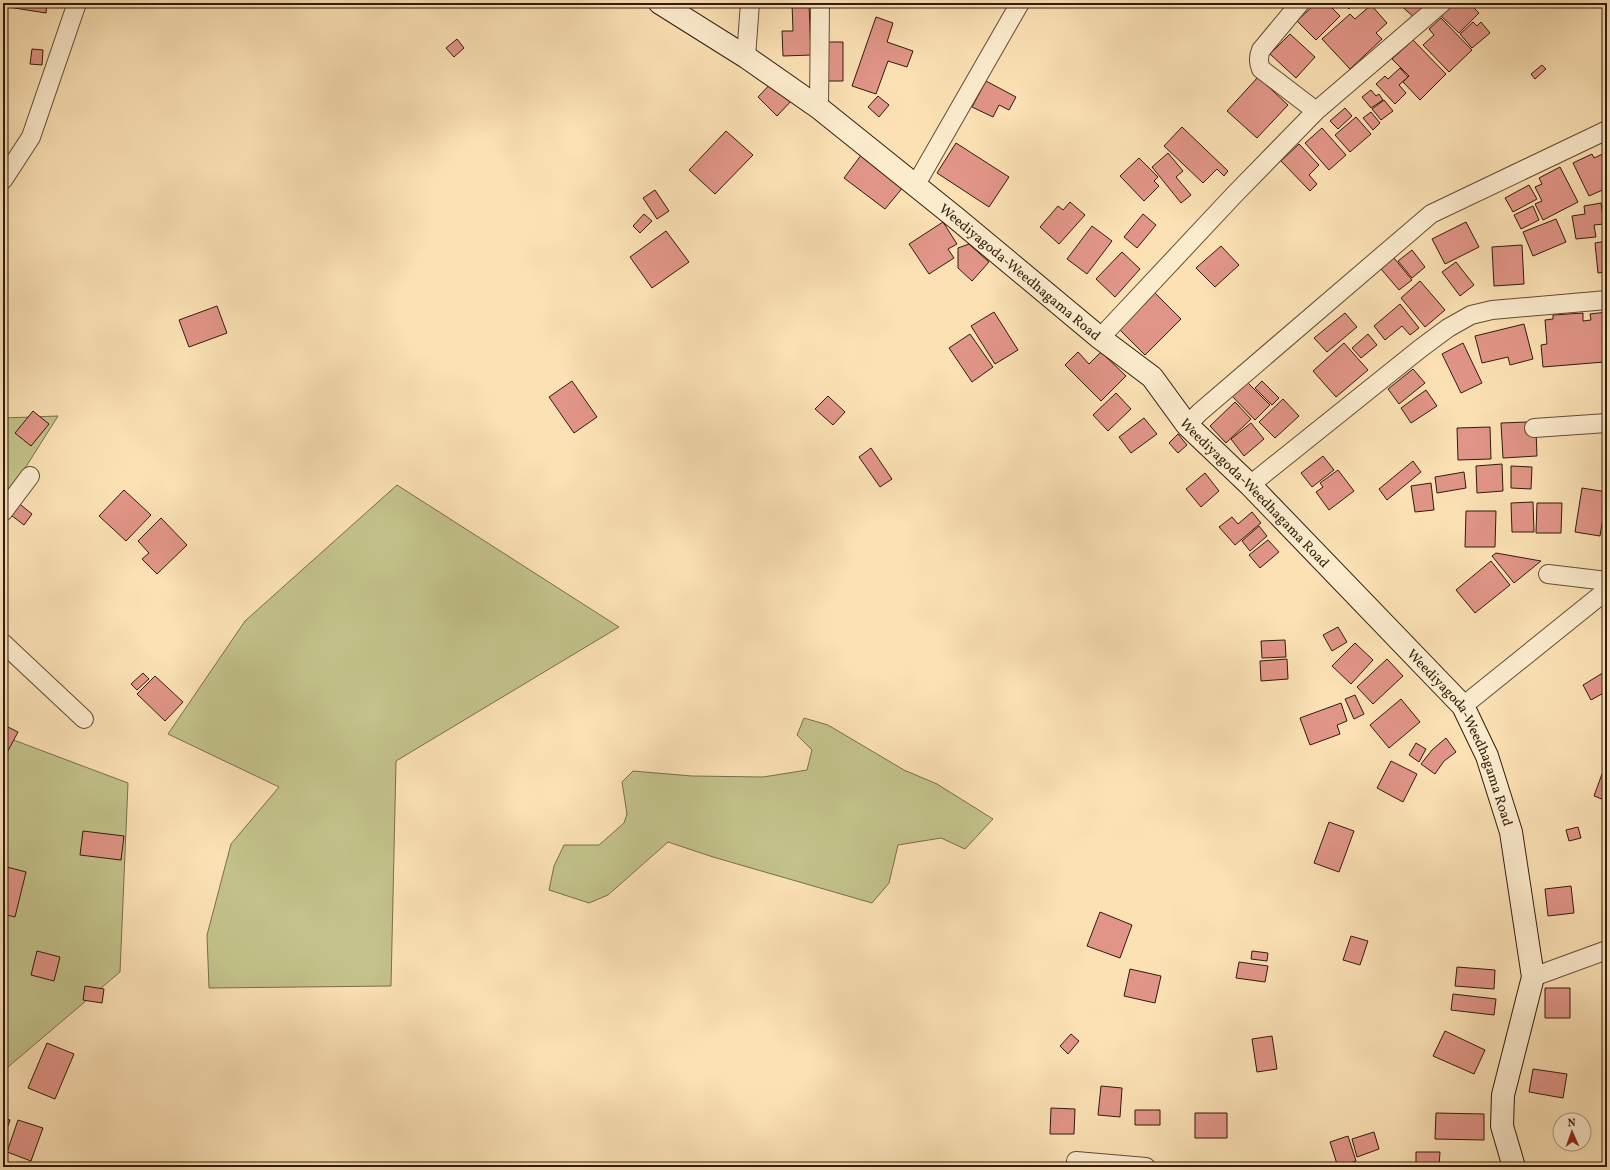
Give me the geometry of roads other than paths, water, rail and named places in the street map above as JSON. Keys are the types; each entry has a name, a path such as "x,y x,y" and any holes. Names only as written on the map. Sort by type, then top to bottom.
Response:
{"street":[{"path":"3,180 31,137 77,3"},
{"name":"Weediyagoda-Weedhagama Road","path":"660,3 746,57 819,108 1100,338 1152,377 1187,425 1250,485 1463,706 1487,756 1511,832 1533,977 1503,1095 1502,1126 1514,1167"},
{"path":"746,57 750,3"},
{"path":"819,108 820,3"},
{"path":"915,186 1020,3"},
{"path":"1300,3 1261,50 1258,55 1258,64 1261,69 1316,111"},
{"path":"1100,338 1234,195 1316,111 1442,3"},
{"path":"1187,425 1200,412 1431,214 1607,130"},
{"path":"1250,485 1421,348 1448,328 1471,315 1492,310 1607,300"},
{"path":"1534,428 1607,423"},
{"path":"3,512 30,476"},
{"path":"1548,574 1607,581"},
{"path":"1463,706 1607,590"},
{"path":"3,643 84,719"},
{"path":"1533,977 1607,950"},
{"path":"1076,1160 1146,1167"}]}
